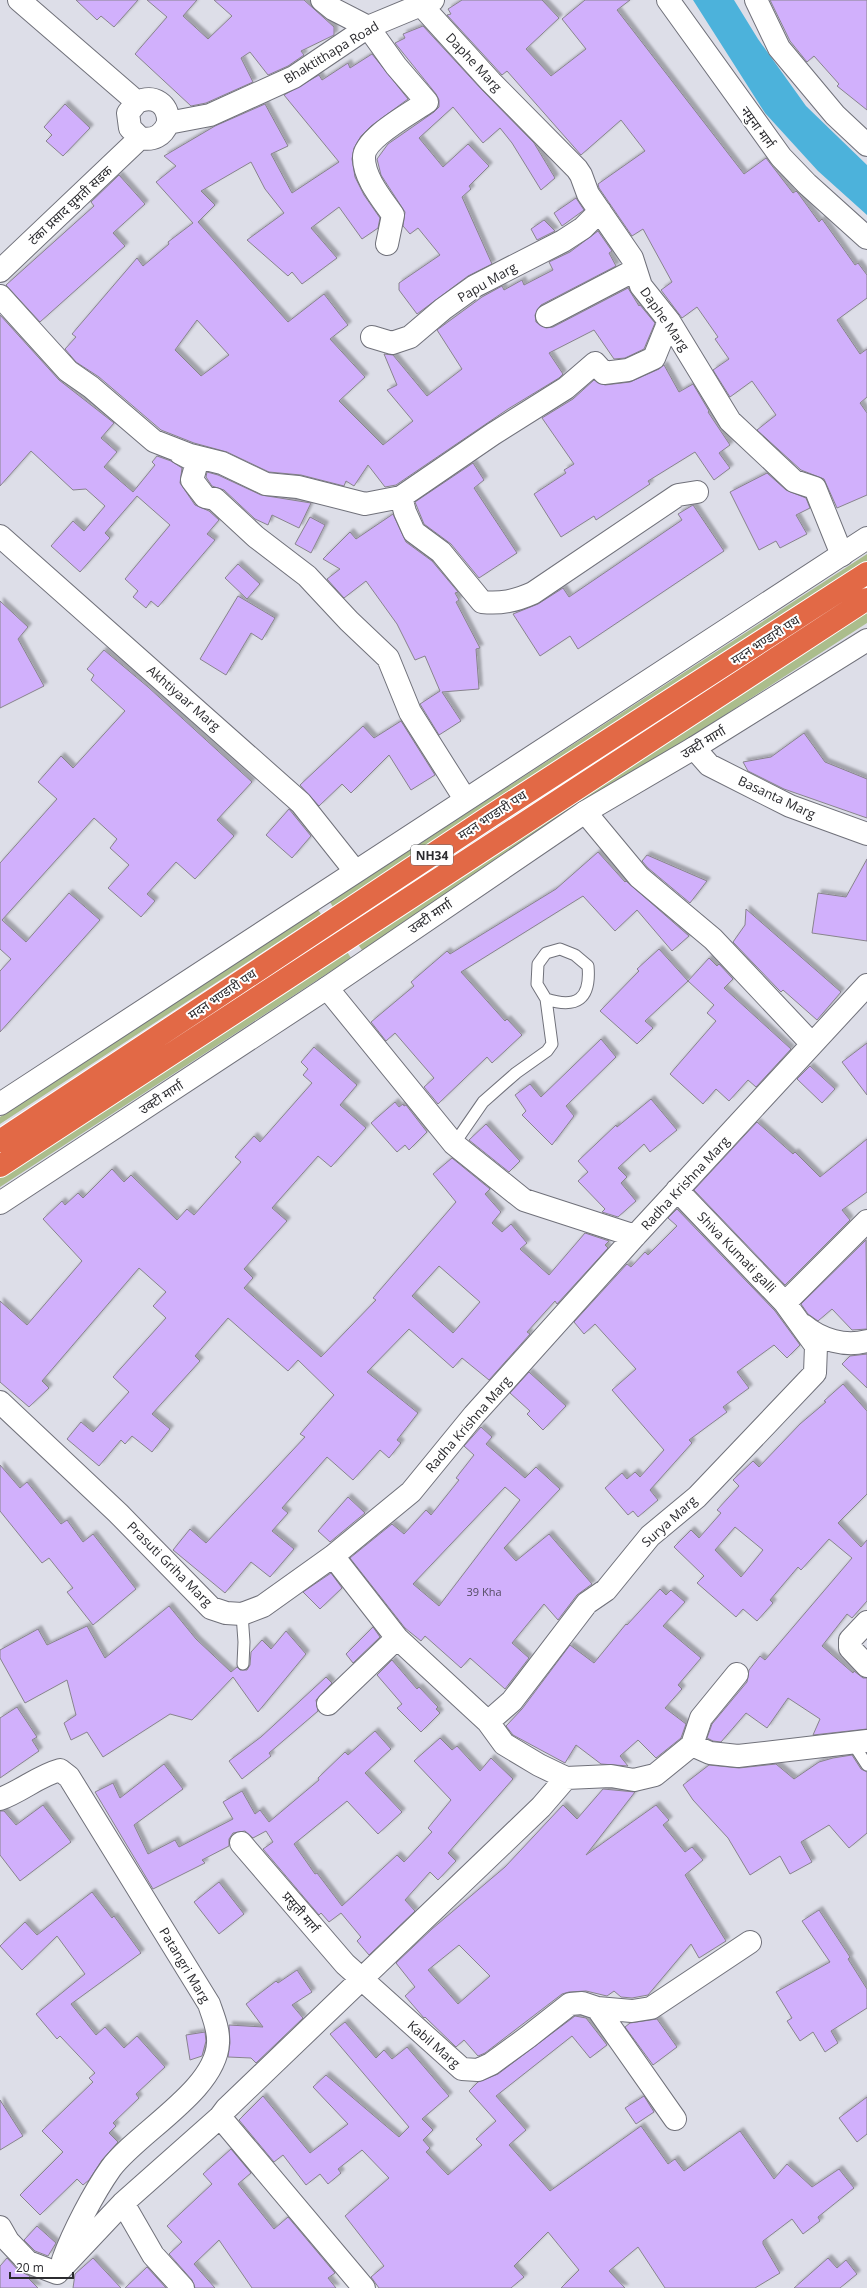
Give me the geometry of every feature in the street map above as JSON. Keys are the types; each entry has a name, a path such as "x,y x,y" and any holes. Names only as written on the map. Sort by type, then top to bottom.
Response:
{"highway":[{"name":"मदन भण्डारी पथ","path":"0,1141 489,817 867,573"},
{"name":"मदन भण्डारी पथ","path":"0,1166 867,599"}],"street":[{"path":"19,0 136,102"},
{"path":"322,0 333,10 368,27 396,66 427,102 388,128 367,146 364,158 368,176 393,215 387,244"},
{"name":"नमुना मार्ग","path":"668,0 704,53 781,156 807,184 867,238"},
{"path":"756,0 780,48 835,115 867,145"},
{"name":"Bhaktithapa Road","path":"168,123 210,115 294,77 368,27 427,3"},
{"name":"Daphe Marg","path":"427,3 491,82 577,169 581,175 588,194 632,258 641,286 669,321 730,421 794,481 815,488 842,555"},
{"path":"143,99 156,100 167,109 168,123 161,135 147,140 140,138 130,128 128,121 131,107 136,102 143,99"},
{"name":"टंका प्रसाद घुमती सडक","path":"0,271 140,138"},
{"name":"Papu Marg","path":"372,337 392,343 410,337 443,309 475,286 563,241 583,228 600,211"},
{"path":"547,316 635,270"},
{"path":"0,296 68,371 91,387 154,441 197,462 192,480 205,497 215,499 256,537 307,576 349,621 388,658 410,712 465,798"},
{"path":"170,448 222,463 266,484 298,487 365,504 401,497 487,438 566,388 595,363 604,373 628,370 654,358 669,321"},
{"path":"401,497 405,512 414,532 441,552 482,602 498,603 516,601 533,593 678,495 697,492"},
{"name":"Akhtiyaar Marg","path":"0,536 301,803 355,871"},
{"path":"0,1104 465,798 867,538"},
{"name":"उक्टी मार्गा","path":"0,1203 327,988 585,812 694,748 867,640"},
{"name":"Basanta Marg","path":"694,748 709,765 790,806 867,834"},
{"path":"585,812 639,877 713,939 812,1044 867,985"},
{"path":"327,988 454,1144 524,1200 635,1236"},
{"name":"Radha Krishna Marg","path":"333,1556 410,1492 474,1415 635,1236 812,1044"},
{"name":"Shiva Kumati galli","path":"677,1190 789,1310"},
{"path":"867,1221 789,1310 813,1333 834,1341 855,1344 867,1341"},
{"name":"Surya Marg","path":"488,1722 512,1701 587,1603 606,1590 650,1536 697,1497 815,1373 816,1346 789,1310"},
{"name":"Prasuti Griha Marg","path":"0,1402 118,1513 211,1608 226,1613 242,1614 263,1606 333,1556"},
{"path":"333,1556 397,1638 488,1722 504,1744 539,1765 566,1778 611,1776 634,1780 655,1775 692,1745 701,1718 737,1674"},
{"path":"867,1622 850,1640 850,1648 867,1666"},
{"path":"328,1704 397,1638"},
{"path":"692,1745 710,1753 738,1756 860,1742"},
{"name":"Patangri Marg","path":"0,1799 16,1793 47,1774 60,1770 69,1777 209,2004 216,2025 218,2044 204,2080 112,2168 71,2239 58,2281"},
{"path":"0,2227 8,2241 28,2262 58,2281 123,2203 220,2117 226,2109 363,1981 542,1807 566,1778"},
{"name":"प्रसुती मार्ग","path":"242,1842 345,1964 363,1981"},
{"path":"596,2008 632,2011 651,2008 750,1942"},
{"name":"Kabil Marg","path":"363,1981 462,2069 478,2070 490,2064 528,2038 570,2004 582,2003 596,2008"},
{"path":"596,2008 675,2119"},
{"path":"220,2117 364,2288"},
{"path":"123,2203 153,2255 183,2288"}],"lane":[{"path":"454,1144 483,1102 516,1073 547,1052 552,1044 546,999 537,984 536,974 538,964 546,953 560,949 575,955 588,966 590,982 584,994 573,1004 560,1004 546,999"},
{"path":"242,1614 244,1642 243,1664"},
{"path":"860,1742 867,1764"}],"green space":[{"path":"867,554 867,561 333,907 330,902"},
{"path":"867,612 867,623 362,950 357,943"},
{"path":"318,910 321,914 0,1124 0,1117"},
{"path":"346,950 351,958 0,1187 0,1177"}],"water":[{"path":"693,0 734,0 758,39 806,106 867,165 867,215 818,171 765,113"}],"building":[{"path":"76,0 138,0 114,27 101,16 97,20"},
{"path":"147,0 197,0 183,16 208,39 232,16 214,0 304,0 334,27 334,35 301,51 304,55 288,66 268,75 250,52 241,58 253,82 206,103 191,106 135,54 167,17"},
{"path":"462,0 542,0 559,18 526,49 551,76 586,49 562,19 585,0 630,0 617,10 744,174 766,158 793,193 796,191 798,193 819,222 822,219 855,265 858,263 867,275 867,298 837,320 860,354 867,349 867,397 860,403 867,413 867,495 837,508 824,479 801,470 757,430 776,415 752,381 730,397 713,370 729,359 715,339 718,337 697,307 682,318 661,290 672,282 643,229 632,236 599,188 598,184 645,151 621,120 581,155 507,71 502,75 447,15 451,14 448,9"},
{"path":"770,0 867,0 867,110 837,86 839,84 814,56 807,62 790,41"},
{"path":"423,26 482,90 534,143 555,178 541,190 512,143 500,128 483,143 453,107 419,138 443,167 468,144 489,166 469,186 471,189 462,197 492,264 468,276 417,314 399,290 399,283 440,255 418,228 410,234 403,226 405,212 381,175 377,159 388,144 439,107 439,100 436,94 395,43 405,38 403,34"},
{"path":"372,54 408,99 371,126 361,136 354,148 352,159 355,177 364,195 380,218 378,228 362,239 339,207 311,228 337,258 302,284 292,272 288,276 247,240 284,213 265,189 251,162 201,191 215,205 198,222 288,322 324,294 348,325 330,339 365,377 339,401 383,445 413,421 387,390 397,385 384,354 393,355 427,396 462,369 437,330 482,297 502,286 504,290 522,280 524,285 553,270 549,262 570,252 598,231 612,251 609,253 616,266 541,305 535,315 536,322 546,328 553,327 628,288 639,306 640,305 655,323 644,349 625,358 614,359 594,330 549,353 563,374 559,378 508,409 396,485 385,487 368,465 354,486 346,481 344,486 301,475 269,472 227,452 194,443 161,430 99,377 76,362 65,349 76,337 72,334 137,258 143,266 169,244 168,242 193,223 156,182 176,166 164,156 215,126 265,104 288,146 271,154 292,193 339,162 284,95 319,75 322,80 348,63 350,68","holes":["197,320 229,355 201,376 175,350"]},
{"path":"65,104 90,128 63,156 46,141 52,135 44,127"},
{"path":"119,175 145,204 113,233 125,246 40,322 6,285 94,206 91,202"},
{"path":"576,198 584,210 562,226 554,213"},
{"path":"544,220 555,231 537,240 531,229"},
{"path":"0,315 59,380 114,423 101,438 117,452 104,467 133,492 155,465 152,462 157,456 171,461 182,468 180,483 195,505 209,511 219,520 207,534 215,540 158,607 151,601 146,608 133,597 138,591 125,579 170,525 137,496 105,533 110,538 80,572 51,546 73,521 84,531 105,506 86,489 73,490 31,451 0,486"},
{"path":"664,365 679,392 693,384 709,411 708,412 730,445 719,453 730,468 714,480 695,452 648,481 650,484 596,520 594,516 561,537 534,494 566,473 564,470 574,464 542,418 573,399 594,380 605,385 630,382 659,369"},
{"path":"473,463 484,480 474,488 517,553 479,578 451,544 424,524 415,502"},
{"path":"207,472 218,475 261,495 311,503 299,528 272,515 268,525 255,519 224,490 212,486 206,477"},
{"path":"767,473 786,490 806,498 810,508 796,515 807,534 780,548 776,541 759,550 730,492"},
{"path":"693,505 724,551 578,649 570,636 540,656 513,614 538,604 563,588 569,597 682,520 678,514"},
{"path":"393,514 406,542 432,561 458,592 455,593 459,600 456,602 480,648 476,649 479,689 442,692 461,721 439,735 420,704 440,691 425,656 415,660 397,624 366,581 344,598 327,579 340,569 323,559 350,532 356,539"},
{"path":"310,517 325,525 311,553 295,544"},
{"path":"238,564 260,584 247,599 225,578"},
{"path":"238,596 275,618 262,640 251,633 226,675 200,659"},
{"path":"0,601 28,627 18,639 44,686 0,708"},
{"path":"104,650 148,687 252,782 217,820 234,836 195,879 176,862 147,894 155,901 141,917 108,888 129,865 110,848 117,839 94,818 2,920 26,942 69,893 100,920 0,1032 0,971 11,959 0,949 0,863 57,799 38,782 61,756 73,768 125,711 91,680 94,675 87,669"},
{"path":"401,721 435,775 411,790 389,755 351,793 342,784 319,806 300,785 363,726 374,738"},
{"path":"804,733 825,762 867,779 867,818 784,789 748,771 743,762 771,757"},
{"path":"289,809 311,836 292,858 266,835"},
{"path":"598,852 625,882 626,881 689,936 672,951 637,910 615,931 583,896 461,972 505,1021 507,1019 522,1035 492,1063 487,1057 438,1104 424,1087 434,1078 395,1033 386,1041 371,1022 414,986 411,982 447,951 450,954 556,889"},
{"path":"647,855 707,881 690,903 648,868 642,861"},
{"path":"867,859 867,941 812,933 818,893 846,897"},
{"path":"746,909 841,992 817,1020 783,990 781,992 733,942 745,925"},
{"path":"659,949 688,981 645,1021 653,1028 637,1044 600,1011 639,971 637,969"},
{"path":"709,958 717,966 719,964 733,979 724,988 791,1049 756,1087 748,1080 729,1101 716,1089 703,1104 670,1074 716,1021 707,1013 714,1005 688,981"},
{"path":"601,1039 616,1057 566,1106 574,1116 552,1145 522,1115 526,1111 515,1095 530,1084 541,1097"},
{"path":"867,1043 867,1095 842,1062"},
{"path":"314,1047 357,1085 340,1105 366,1128 331,1167 318,1156 272,1208 287,1221 244,1269 253,1278 244,1288 321,1357 376,1300 373,1298 456,1202 433,1174 452,1158 490,1189 485,1194 501,1212 492,1223 502,1232 511,1224 527,1243 520,1249 549,1275 585,1233 609,1241 605,1245 608,1248 557,1304 555,1301 527,1332 530,1334 489,1380 462,1358 453,1368 409,1329 367,1372 418,1413 397,1440 401,1443 389,1458 380,1450 353,1480 327,1457 282,1508 288,1513 272,1531 294,1549 270,1577 251,1562 225,1593 173,1550 190,1529 206,1543 305,1437 300,1434 334,1395 298,1360 288,1371 228,1318 195,1356 200,1361 152,1414 170,1429 152,1452 132,1436 125,1444 121,1440 99,1466 67,1439 81,1422 93,1432 129,1392 113,1377 166,1318 153,1306 166,1292 139,1268 42,1381 49,1388 29,1407 0,1382 0,1301 27,1325 82,1261 43,1219 62,1201 65,1205 78,1193 83,1198 112,1169 124,1182 131,1175 177,1220 187,1209 194,1215 241,1162 235,1157 254,1136 260,1142 312,1083 303,1075 308,1069 301,1062","holes":["439,1266 480,1302 453,1333 412,1296"]},
{"path":"810,1066 835,1089 822,1103 797,1079"},
{"path":"651,1099 677,1130 650,1152 644,1144 618,1168 627,1177 621,1183 636,1201 618,1217 602,1212 605,1209 578,1181 588,1172 578,1161 616,1125 617,1127"},
{"path":"395,1102 399,1107 403,1104 404,1106 406,1105 427,1132 409,1150 405,1145 397,1152 371,1123"},
{"path":"757,1122 793,1154 795,1152 820,1177 867,1139 867,1192 842,1210 850,1220 785,1285 694,1190"},
{"path":"486,1124 520,1161 509,1172 469,1140"},
{"path":"677,1209 775,1311 800,1345 787,1358 774,1345 737,1372 749,1388 723,1407 727,1412 689,1440 692,1443 650,1490 658,1500 638,1517 633,1511 628,1515 605,1488 622,1473 627,1479 635,1472 640,1477 664,1450 612,1390 636,1369 595,1324 584,1334 574,1322 627,1264 631,1267 645,1252 648,1255 677,1226 668,1218"},
{"path":"866,1240 867,1329 852,1330 832,1309 818,1321 808,1314 801,1304"},
{"path":"867,1354 867,1388 842,1364 850,1356"},
{"path":"529,1372 566,1406 543,1430 527,1414 530,1411 510,1393"},
{"path":"843,1384 867,1411 867,1494 838,1523 861,1547 867,1540 867,1601 852,1618 847,1614 822,1646 853,1673 854,1671 863,1678 867,1678 867,1729 813,1735 820,1719 788,1698 767,1728 746,1713 721,1742 713,1741 707,1738 712,1724 747,1682 749,1670 760,1656 765,1660 852,1558 829,1539 801,1570 798,1567 770,1600 773,1603 757,1621 743,1609 736,1617 697,1583 704,1576 674,1547 691,1530 699,1538 721,1513 717,1510 739,1486 733,1480 753,1461 759,1467 800,1424 826,1402 824,1401","holes":["735,1527 763,1550 741,1577 715,1550"]},
{"path":"481,1427 492,1437 486,1444 525,1478 536,1467 560,1489 504,1548 516,1561 549,1534 592,1584 577,1595 558,1620 544,1604 512,1643 529,1658 505,1689 470,1658 461,1668 425,1636 421,1641 405,1628 350,1558 392,1524 404,1534 426,1510 431,1515 459,1480 456,1478 474,1455 464,1446","holes":["505,1487 520,1500 439,1606 413,1584"]},
{"path":"0,1465 20,1488 27,1482 61,1524 67,1520 83,1542 93,1534 136,1589 93,1625 67,1592 73,1588 49,1558 42,1563 0,1511"},
{"path":"348,1497 365,1513 330,1542 318,1531"},
{"path":"331,1573 342,1588 320,1609 303,1592"},
{"path":"660,1589 666,1595 671,1590 685,1602 663,1626 701,1658 678,1685 682,1689 665,1708 686,1724 681,1738 656,1758 638,1740 620,1756 628,1766 601,1764 576,1745 565,1763 513,1735 506,1726 522,1709 570,1645 594,1663 626,1624 627,1625"},
{"path":"169,1606 196,1639 231,1672 237,1667 240,1670 247,1670 250,1665 251,1652 262,1640 271,1649 286,1631 306,1654 258,1712 233,1677 192,1720 170,1714 103,1757 87,1732 71,1740 64,1723 76,1715 67,1680 25,1703 0,1658 0,1650 38,1629 47,1645 87,1626 105,1658"},
{"path":"373,1627 380,1637 353,1663 346,1654"},
{"path":"392,1660 417,1689 419,1687 438,1707 436,1709 440,1713 421,1732 397,1708 402,1704 377,1675"},
{"path":"326,1677 332,1683 316,1700 318,1711 269,1753 271,1756 242,1779 229,1761 261,1737"},
{"path":"17,1707 37,1737 32,1740 39,1751 0,1778 0,1718"},
{"path":"375,1731 391,1749 365,1773 402,1812 378,1834 347,1801 294,1844 315,1874 317,1873 342,1906 397,1855 404,1862 432,1832 428,1828 451,1800 414,1761 440,1738 452,1750 457,1746 480,1771 491,1758 513,1779 448,1853 456,1861 438,1880 430,1872 405,1900 415,1911 369,1955 357,1941 361,1937 341,1913 329,1922 321,1913 319,1915 263,1849 273,1842 266,1831 253,1838 245,1831 233,1833 229,1839 229,1846 202,1860 205,1863 153,1889 95,1792 113,1783 120,1798 164,1764 183,1789 134,1825 148,1854 175,1840 179,1847 233,1819 223,1802 242,1791 255,1814 260,1810 269,1822 319,1780 318,1778 345,1752 348,1755"},
{"path":"852,1755 861,1769 867,1772 867,1833 849,1848 829,1825 801,1842 812,1862 790,1874 780,1856 750,1875 728,1838 693,1800 683,1785 709,1765 739,1768 776,1764 794,1779 819,1762"},
{"path":"603,1789 635,1792 586,1855 656,1805 669,1820 663,1825 685,1852 692,1847 703,1860 685,1875 726,1941 699,1958 691,1944 648,1995 632,1998 621,1997 614,1991 607,1996 586,1991 569,1992 562,1994 485,2053 478,2056 464,2040 456,2047 425,2017 424,2018 405,1996 415,1987 396,1963 432,1929 505,1867 563,1805 577,1819","holes":["459,1945 490,1976 458,2004 428,1970"]},
{"path":"43,1805 71,1842 20,1881 0,1855 0,1811 4,1811 16,1825"},
{"path":"219,1882 244,1914 219,1934 194,1902"},
{"path":"92,1892 112,1918 114,1916 141,1953 71,2004 96,2035 105,2027 124,2048 137,2036 165,2067 136,2094 139,2098 113,2123 116,2126 109,2133 118,2142 102,2160 89,2180 83,2185 77,2179 40,2215 20,2195 63,2152 42,2131 93,2082 89,2078 95,2073 60,2036 57,2039 36,2014 85,1974 57,1936 22,1970 0,1946 25,1922 37,1935"},
{"path":"819,1910 850,1957 848,1959 867,1989 867,2008 831,2031 838,2043 825,2052 813,2032 800,2041 787,2021 792,2018 776,1992 830,1962 802,1921"},
{"path":"297,1970 312,1992 292,2005 303,2018 256,2063 251,2058 228,2057 230,2043 229,2025 263,2027 246,2004 276,1981 278,1983"},
{"path":"575,2016 586,2018 607,2045 590,2058 572,2036 496,2096 526,2130 509,2145 550,2191 641,2126 668,2164 675,2159 684,2171 740,2131 774,2179 787,2164 812,2187 839,2169 854,2188 818,2217 820,2221 803,2234 792,2219 763,2241 763,2244 780,2273 755,2288 665,2288 638,2247 609,2271 625,2288 561,2288 579,2270 548,2232 514,2266 524,2277 511,2288 379,2288 371,2277 384,2266 345,2216 389,2178 362,2150 338,2169 341,2173 328,2184 320,2174 306,2185 283,2155 274,2162 239,2120 263,2096 310,2153 348,2124 313,2087 326,2075 399,2137 409,2127 330,2034 345,2022 376,2058 384,2050 392,2059 407,2047 449,2096 422,2119 433,2130 423,2140 430,2148 426,2152 448,2175 482,2145 476,2139 496,2121 469,2091 478,2082 498,2074"},
{"path":"657,2019 677,2047 653,2065 625,2027 630,2023"},
{"path":"205,2032 206,2041 202,2056 190,2060 186,2035"},
{"path":"644,2096 654,2112 636,2124 625,2108"},
{"path":"867,2097 867,2134 857,2142 839,2118"},
{"path":"0,2100 23,2136 0,2150"},
{"path":"231,2149 251,2173 238,2184 274,2229 288,2217 335,2273 328,2278 336,2288 252,2288 219,2240 194,2264 215,2288 195,2288 192,2280 169,2254 182,2242 167,2226 212,2184 203,2174"},
{"path":"37,2226 56,2243 48,2256 35,2251 24,2240"},
{"path":"7,2258 19,2271 30,2276 28,2278 38,2288 0,2288 0,2266"},
{"path":"93,2258 121,2288 73,2288 75,2274"},
{"path":"828,2258 837,2268 846,2260 857,2274 840,2288 794,2288"},
{"path":"147,2267 166,2288 125,2288"}]}
